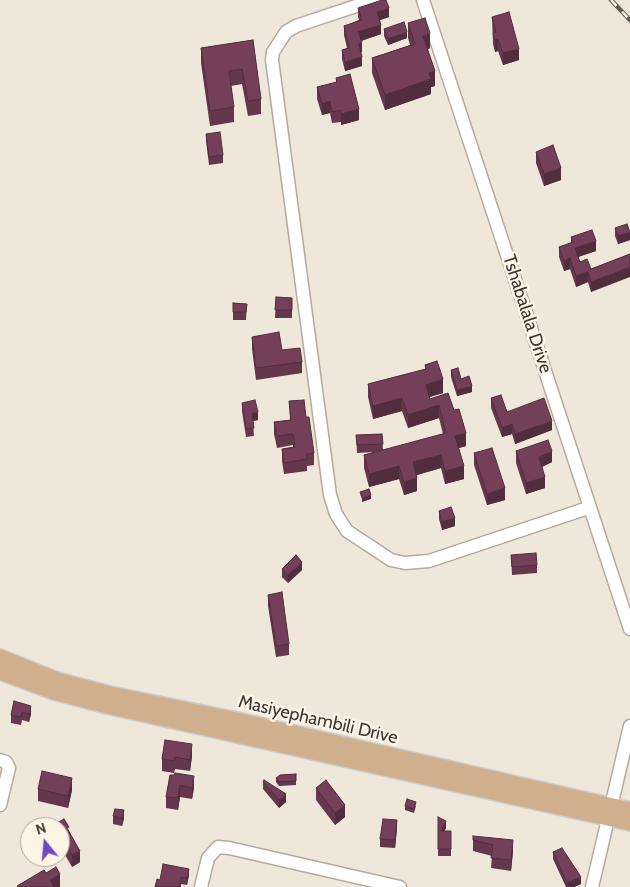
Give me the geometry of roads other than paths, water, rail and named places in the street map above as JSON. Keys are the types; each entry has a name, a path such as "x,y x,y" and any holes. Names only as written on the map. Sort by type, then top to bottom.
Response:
{"main road":[{"name":"Masiyephambili Drive","path":"0,657 58,680 110,694 237,720 609,812 630,823"},
{"name":"Masiyephambili Drive","path":"0,672 54,692 107,706 609,812 630,810"}],"street":[{"path":"374,0 296,26 286,32 273,52 272,60 330,495 336,514 348,531 391,560 405,563 429,561 588,508"},
{"name":"Tshabalala Drive","path":"423,0 540,352 588,508 630,629"},
{"path":"592,887 630,726"},
{"path":"0,760 6,762 9,768 0,805"},
{"path":"201,887 212,852 218,847 400,887"}],"railway":[{"path":"611,0 630,20"}]}
